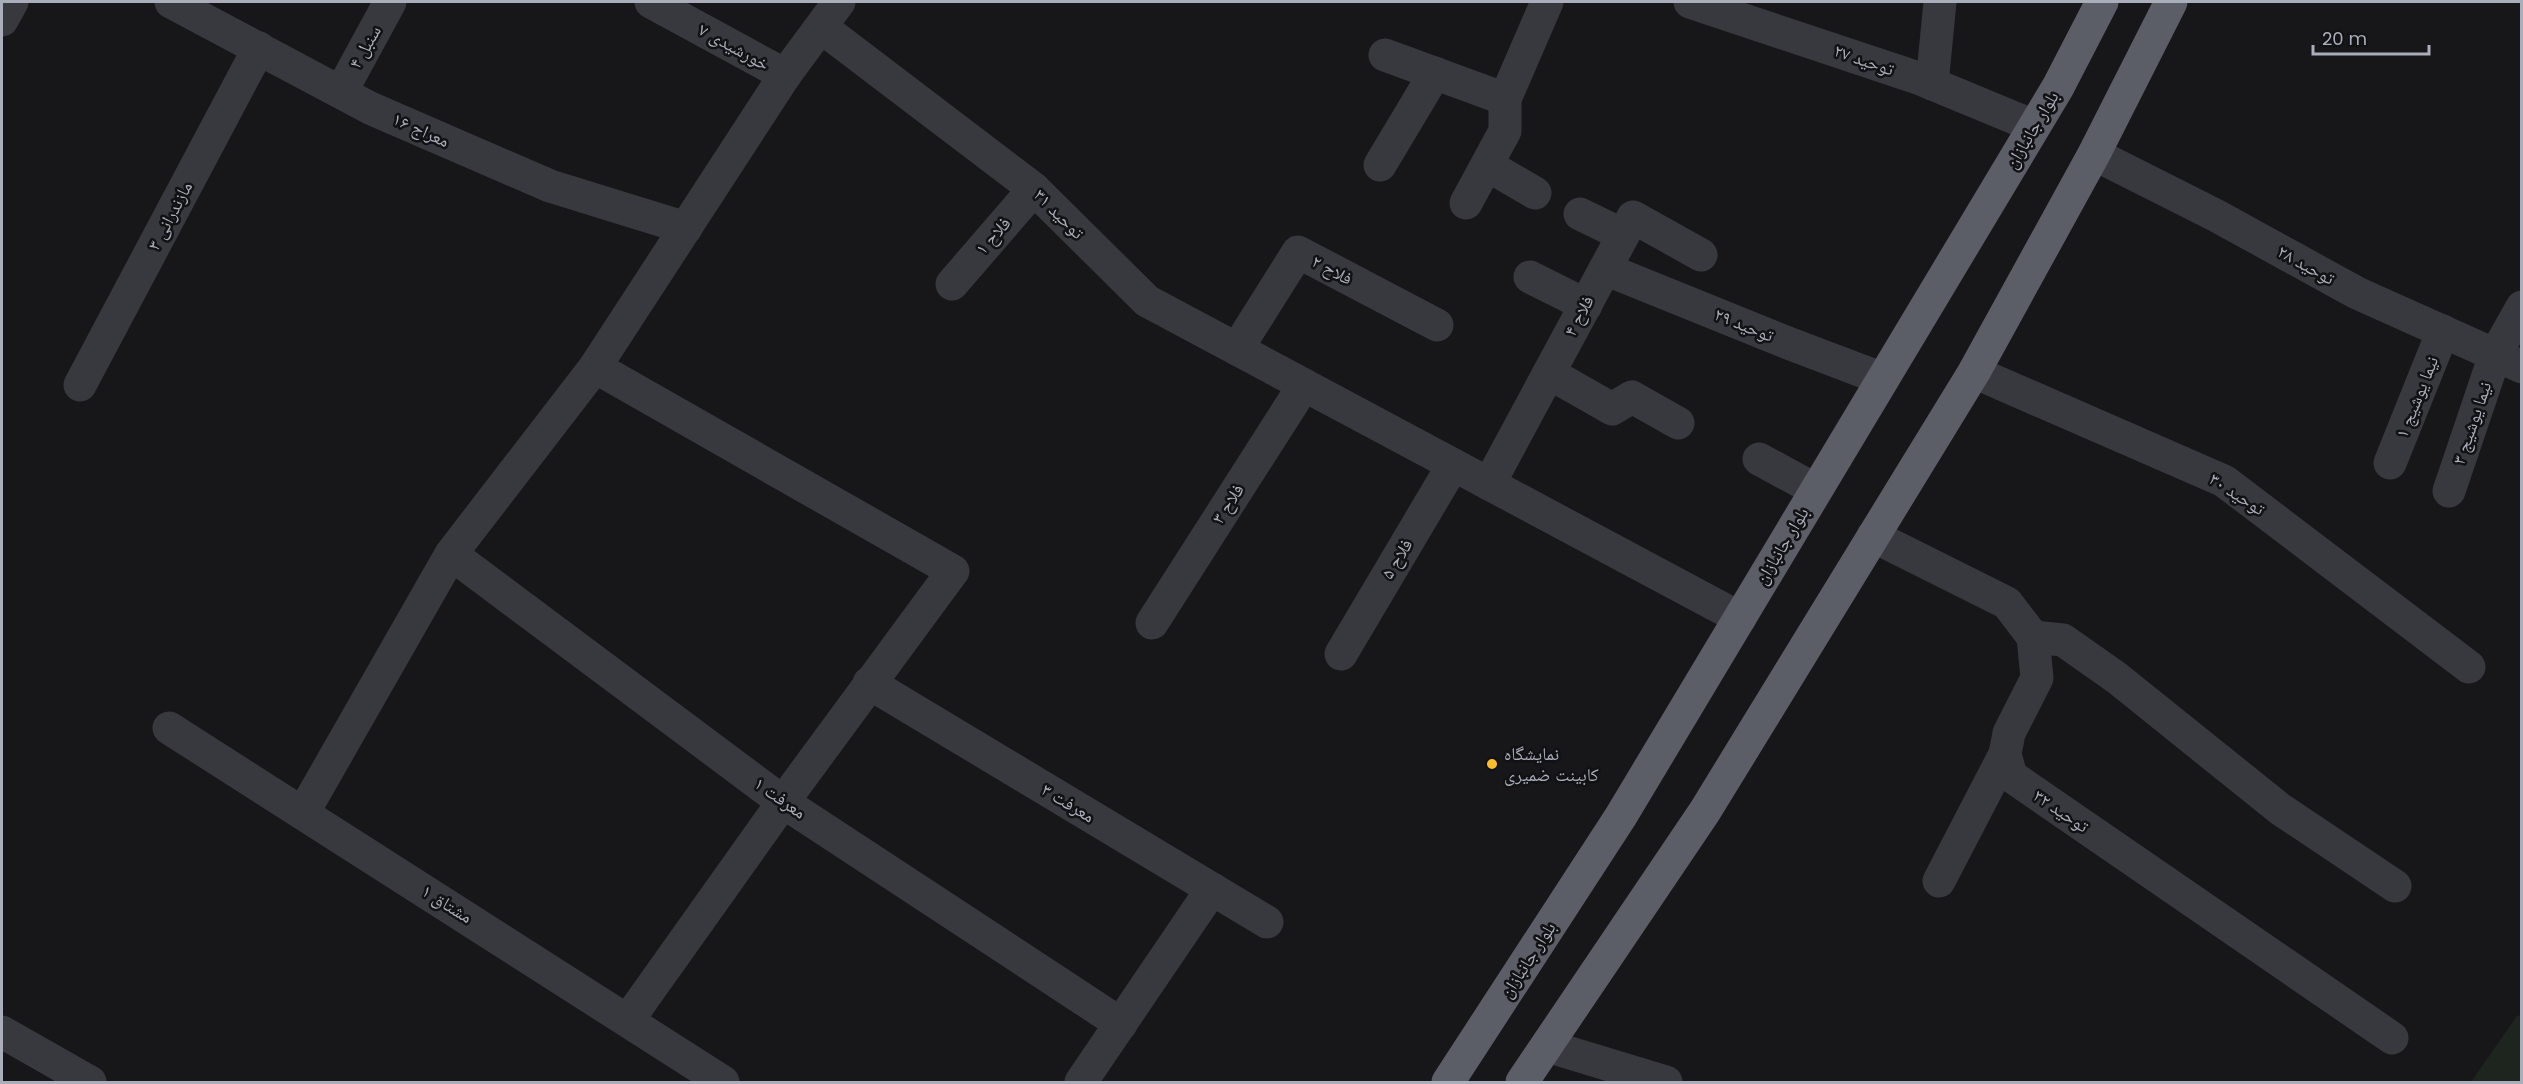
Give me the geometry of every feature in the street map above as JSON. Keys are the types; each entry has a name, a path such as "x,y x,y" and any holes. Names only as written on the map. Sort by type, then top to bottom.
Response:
{"highway":[{"name":"بلوار جانبازان","path":"1448,1083 1621,816 2058,87 2102,2"},
{"path":"1522,1083 1705,811 1974,372 2094,154 2171,2"}],"street":[{"path":"2,20 12,2"},
{"name":"معراج ۱۶","path":"171,2 370,108 550,186 686,228"},
{"name":"سنبل ۴","path":"341,92 390,2"},
{"name":"خورشیدی ۷","path":"651,2 785,75"},
{"path":"1466,203 1505,131 1505,99 1547,2"},
{"name":"توحید ۲۷","path":"1690,2 1932,84 2034,126"},
{"path":"1932,84 1941,2"},
{"path":"303,813 451,554 595,367 785,75 830,14"},
{"name":"توحید ۳۱","path":"830,14 1034,189 1147,301 1740,618"},
{"name":"مازندرانی ۳","path":"80,385 259,48"},
{"path":"1385,55 1505,99"},
{"path":"1380,165 1435,73"},
{"name":"توحید ۲۸","path":"2094,154 2217,216 2357,293 2508,361"},
{"path":"1487,165 1535,193"},
{"name":"فلاح ۱","path":"952,284 1034,189"},
{"path":"1580,214 1623,235"},
{"name":"فلاح ۴","path":"1489,484 1633,217 1701,255"},
{"name":"فلاح ۲","path":"1237,349 1298,252 1437,325"},
{"name":"توحید ۲۹","path":"1605,269 1883,379"},
{"path":"1530,277 1586,305"},
{"name":"نیما یوشیج ۳","path":"2449,491 2508,361 2522,307"},
{"name":"نیما یوشیج ۱","path":"2390,463 2443,331"},
{"path":"595,367 954,571 869,683 628,1020"},
{"name":"توحید ۳۰","path":"1974,372 2224,481 2469,667"},
{"path":"1549,373 1612,409 1632,397 1678,423"},
{"name":"فلاح ۳","path":"1152,623 1304,385"},
{"path":"1759,459 1816,490"},
{"name":"فلاح ۵","path":"1341,654 1453,465"},
{"path":"1873,536 2007,603 2034,637 2037,678 2009,733 2005,754 1939,881"},
{"name":"معرفت ۱","path":"451,554 783,802 1121,1024"},
{"path":"2034,637 2063,640 2117,678 2280,809 2396,886"},
{"name":"معرفت ۳","path":"869,683 1267,922"},
{"name":"مشتاق ۱","path":"170,728 723,1083"},
{"name":"توحید ۳۲","path":"2005,754 2011,776 2392,1038"},
{"path":"1081,1083 1212,889"},
{"path":"2,1032 90,1083"},
{"path":"1547,1046 1666,1083"}],"shaded area":[{"path":"2521,1015 2521,1082 2471,1082 2517,1016"}],"place":[{"name":"نمایشگاه کابینت ضمیری","path":"1492,764"}]}
